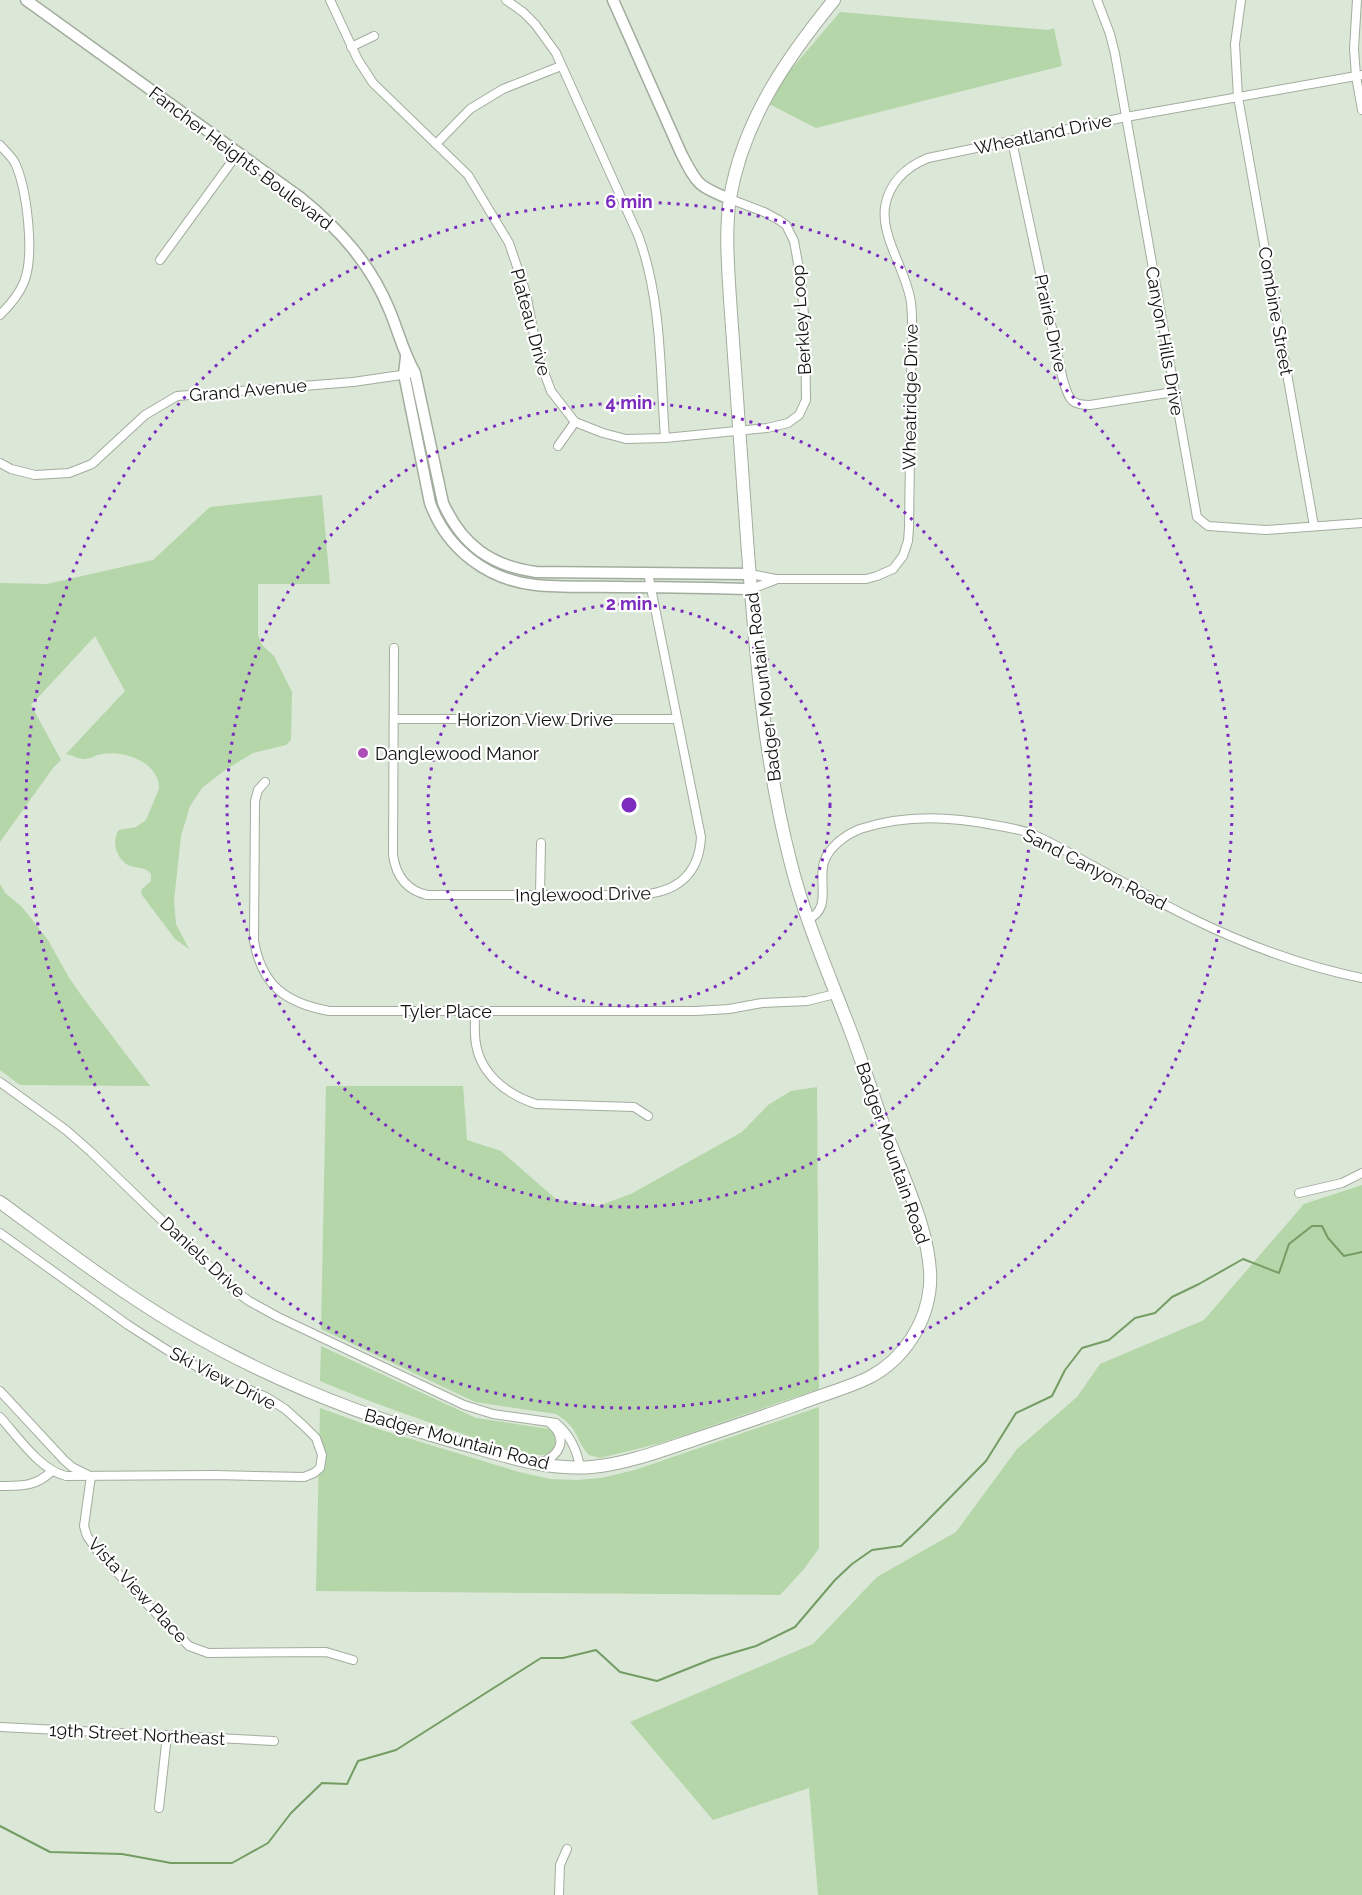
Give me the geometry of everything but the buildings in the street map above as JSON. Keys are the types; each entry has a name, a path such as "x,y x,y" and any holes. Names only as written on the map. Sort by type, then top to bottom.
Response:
{"main road":[{"name":"Badger Mountain Road","path":"0,1202 154,1311 247,1364 286,1383 402,1427 556,1467 607,1464 645,1455 772,1413 875,1374 897,1357 912,1338 929,1299 931,1278 925,1238 808,919 783,831 768,754 757,668 730,299 728,245 730,199 737,166 747,136 762,103 802,39 834,0"}],"street":[{"name":"Fancher Heights Boulevard","path":"26,0 301,198 347,241 379,286 406,357 429,503 445,533 469,559 500,576 536,585 751,589"},
{"name":"Plateau Drive","path":"330,0 351,47 373,83 468,175 509,243 526,293 538,356 551,391 575,422"},
{"path":"506,0 523,12 551,45 646,256 656,311 665,438"},
{"path":"613,0 693,175 702,187 730,199"},
{"name":"Canyon Hills Drive","path":"1097,0 1110,34 1126,117 1195,513 1202,522 1212,526 1266,530 1362,523"},
{"name":"Combine Street","path":"1241,0 1235,44 1238,97 1314,526"},
{"path":"1358,0 1354,49 1362,110"},
{"path":"351,47 374,36"},
{"path":"436,144 470,109 503,89 561,66"},
{"path":"1126,117 1359,76"},
{"name":"Wheatland Drive","path":"961,152 1126,117"},
{"name":"Prairie Drive","path":"1012,141 1063,380 1069,398 1077,405 1090,405 1174,392"},
{"path":"0,146 15,162 26,202 30,247 25,280 14,301 0,315"},
{"name":"Wheatridge Drive","path":"750,574 776,579 866,579 893,569 906,550 909,528 911,314 904,275 886,228 885,205 893,185 908,168 928,158 961,152"},
{"path":"160,260 238,153"},
{"name":"Berkley Loop","path":"730,199 764,212 786,225 791,232 801,280 805,327 806,392 802,411 795,419 779,426 740,431"},
{"name":"Fancher Heights Boulevard","path":"409,374 443,503 451,519 470,543 493,560 523,570 557,573 750,574"},
{"name":"Grand Avenue","path":"0,463 11,469 35,475 77,470 92,464 145,415 177,396 353,382 409,374"},
{"path":"558,446 575,422 626,439 740,431"},
{"name":"Inglewood Drive","path":"394,648 393,855 395,869 401,880 416,892 427,895 637,895 658,893 680,882 688,873 698,856 701,837 648,573"},
{"name":"Wheatridge Drive","path":"751,589 776,579"},
{"name":"Horizon View Drive","path":"394,718 676,719"},
{"name":"Tyler Place","path":"265,782 258,790 255,801 254,941 263,970 278,990 300,1004 329,1011 710,1011 762,1003 807,1001 835,994"},
{"name":"Sand Canyon Road","path":"808,919 816,915 822,904 824,863 830,850 843,838 862,829 888,822 953,818 1031,834 1229,936 1286,958 1362,978"},
{"path":"540,895 541,843"},
{"path":"475,1011 476,1044 480,1058 494,1080 510,1093 536,1104 634,1107 648,1116"},
{"name":"Daniels Drive","path":"0,1082 83,1144 234,1290 249,1301 464,1405 493,1414 551,1422 562,1429 572,1443 580,1467"},
{"path":"1299,1193 1342,1183 1362,1173"},
{"name":"Ski View Drive","path":"0,1233 167,1350 205,1371 266,1397 285,1409 316,1438 322,1455 320,1468 304,1477 91,1476"},
{"path":"0,1391 64,1460 79,1471 91,1476"},
{"path":"0,1417 42,1464 52,1471 66,1476 91,1476"},
{"name":"Daniels Drive","path":"536,1420 546,1422 555,1428 560,1443 553,1457 538,1464"},
{"path":"0,1486 36,1483 52,1471"},
{"name":"Vista View Place","path":"91,1476 84,1526 87,1536 99,1553 189,1646 208,1653 326,1652 353,1660"},
{"name":"19th Street Northeast","path":"0,1727 274,1741"},
{"path":"159,1808 167,1735"},
{"path":"559,1895 560,1865 567,1849"}],"green space":[{"path":"840,12 1048,30 1054,28 1062,66 816,128 767,103 782,80"},
{"path":"322,495 330,584 258,584 258,635 262,645 274,656 292,692 291,740 286,745 253,753 225,770 202,788 190,806 181,836 174,901 176,924 189,949 175,939 142,895 141,890 151,881 151,874 124,862 115,844 119,830 136,827 146,820 159,789 154,772 140,760 121,754 102,754 84,759 66,754 125,691 95,636 31,705 61,760 0,842 0,583 47,584 153,560 210,507"},
{"path":"0,884 5,893 22,907 48,940 81,995 150,1086 20,1085 0,1070"},
{"path":"326,1086 463,1086 467,1140 501,1151 557,1200 598,1206 631,1194 742,1132 768,1105 791,1091 817,1087 819,1389 661,1443 600,1458 589,1455 569,1424 556,1414 475,1402 321,1329"},
{"path":"1362,1185 1362,1895 818,1895 809,1788 713,1820 630,1722 813,1644 877,1577 956,1532 1017,1449 1077,1397 1100,1364 1204,1320 1304,1204"},
{"path":"321,1346 476,1418 549,1429 555,1438 553,1449 544,1455 514,1451 320,1381"},
{"path":"819,1407 819,1548 804,1569 780,1595 316,1591 320,1408 378,1429 519,1472 550,1479 577,1480 601,1478 635,1470"}],"waterway":[{"path":"0,1826 50,1852 122,1854 171,1863 232,1863 268,1843 291,1813 322,1783 347,1784 358,1761 396,1750 541,1658 563,1658 596,1650 620,1672 657,1681 712,1659 756,1646 795,1627 835,1580 872,1550 901,1546 986,1461 1016,1413 1052,1396 1065,1370 1082,1348 1109,1340 1135,1318 1155,1313 1172,1297 1243,1259 1279,1273 1289,1244 1312,1226 1322,1226 1328,1238 1344,1256 1362,1252"}],"place":[{"name":"Danglewood Manor","path":"363,753"}]}
